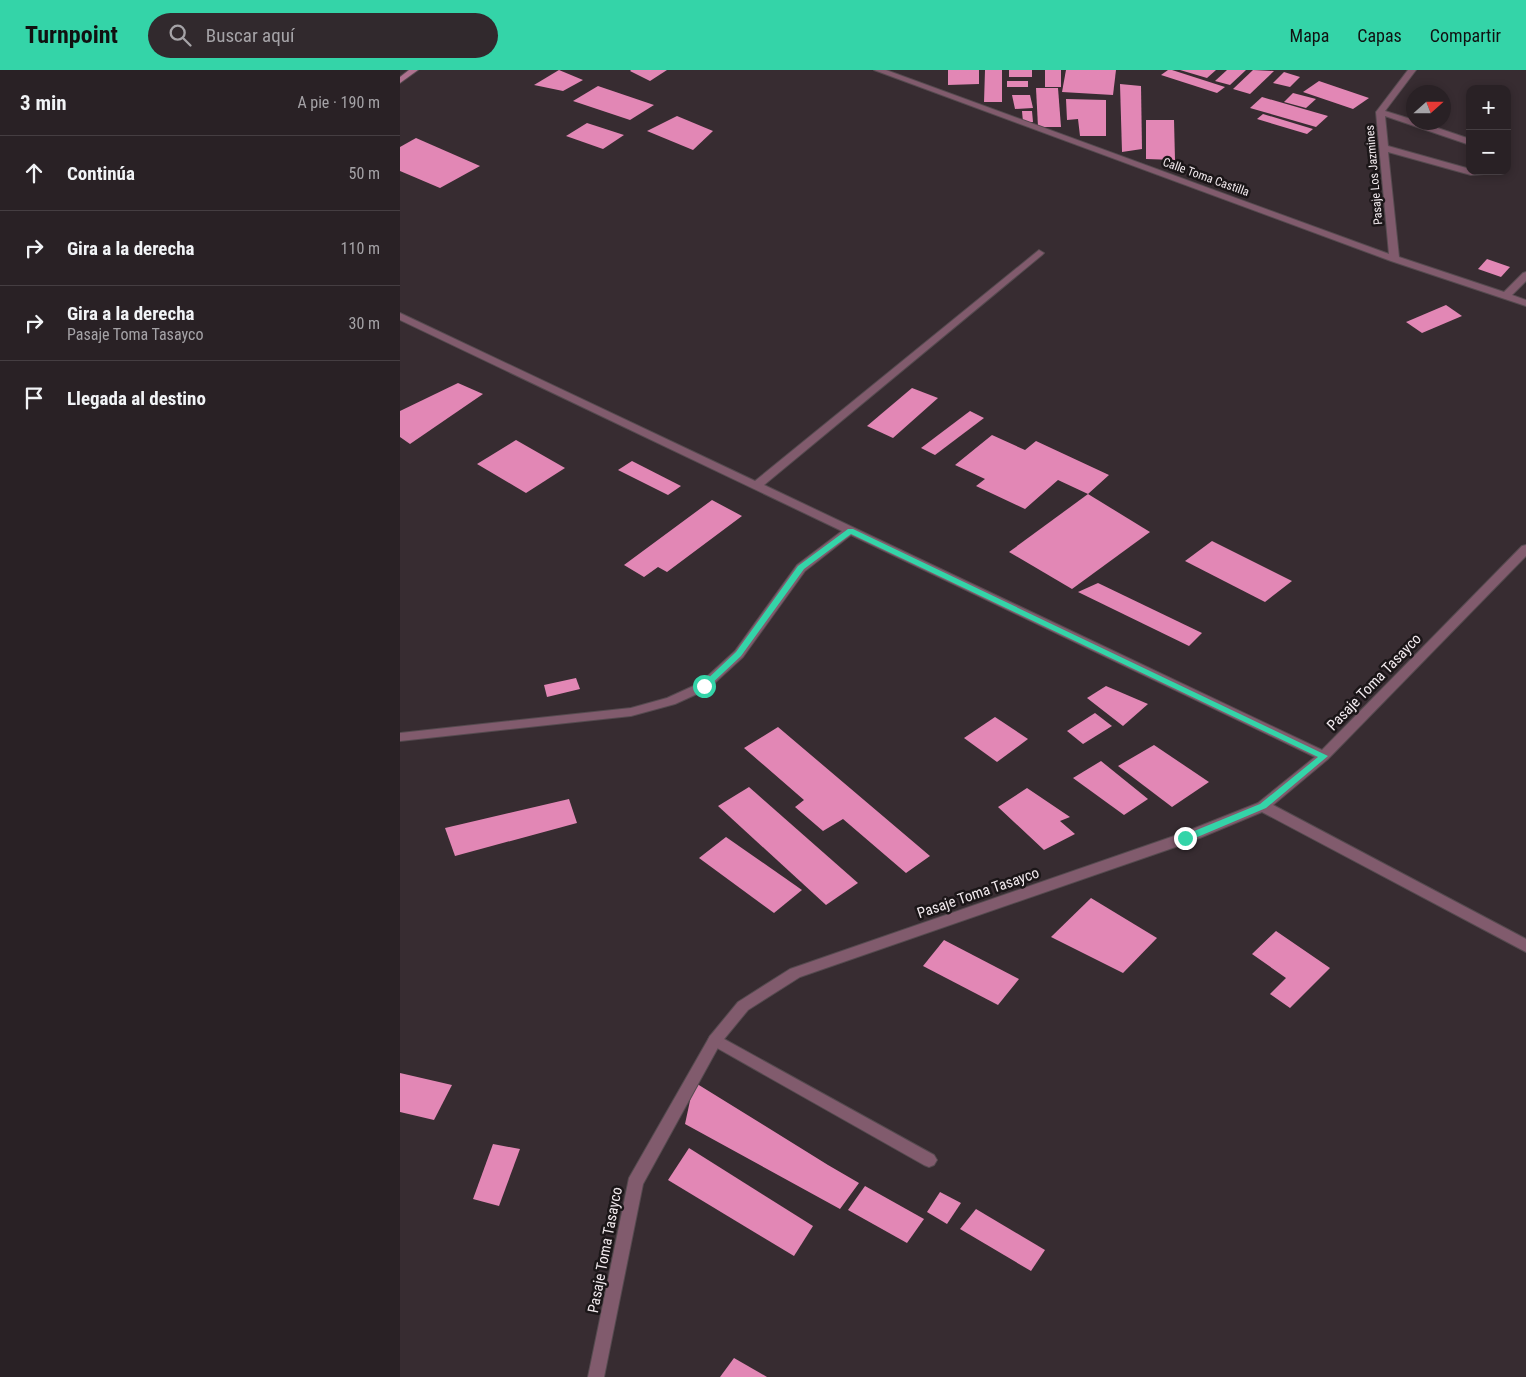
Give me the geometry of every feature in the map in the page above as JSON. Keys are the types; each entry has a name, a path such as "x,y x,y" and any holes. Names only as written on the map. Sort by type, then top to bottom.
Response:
{"main road":[{"path":"400,81 414,70"}],"street":[{"name":"Calle Toma Castilla","path":"878,70 1394,259 1526,303"},
{"name":"Pasaje Los Jazmines","path":"1394,259 1380,112 1412,70"},
{"path":"1380,112 1466,141"},
{"path":"1384,148 1466,171"},
{"path":"756,486 1039,253"},
{"path":"1506,296 1526,276"},
{"path":"400,316 1324,756"},
{"path":"400,737 631,712 672,701 704,686 739,654 801,568 850,531"},
{"name":"Pasaje Toma Tasayco","path":"596,1377 635,1183 715,1040 743,1006 795,973 1185,838 1263,806 1324,756 1526,549"},
{"path":"1263,806 1526,946"},
{"path":"715,1040 928,1160"}],"building":[{"path":"559,70 583,80 563,91 534,85"},
{"path":"631,70 667,70 650,81"},
{"path":"948,70 979,70 979,84 948,85"},
{"path":"985,70 1002,70 1002,102 984,102"},
{"path":"1009,70 1032,70 1032,77 1009,77"},
{"path":"1045,70 1061,70 1061,87 1045,87"},
{"path":"1066,70 1116,70 1113,95 1062,92"},
{"path":"1168,70 1225,87 1217,93 1161,75"},
{"path":"1180,70 1216,70 1207,78"},
{"path":"1227,70 1246,70 1230,85 1215,81"},
{"path":"1253,70 1274,71 1250,94 1233,89"},
{"path":"1284,72 1300,77 1290,87 1273,83"},
{"path":"1007,81 1028,81 1028,87 1007,87"},
{"path":"1319,81 1369,98 1353,109 1303,92"},
{"path":"1120,84 1141,86 1142,149 1122,152"},
{"path":"598,86 654,105 630,120 573,101"},
{"path":"1036,88 1058,88 1061,127 1038,127"},
{"path":"1293,93 1316,99 1306,108 1284,102"},
{"path":"1012,95 1030,95 1033,108 1015,109"},
{"path":"1262,97 1328,116 1316,127 1250,108"},
{"path":"1066,99 1106,100 1106,136 1080,136 1078,119 1067,120"},
{"path":"1022,111 1032,111 1033,122 1023,122"},
{"path":"1263,114 1313,129 1307,134 1257,119"},
{"path":"677,116 713,131 693,150 647,131"},
{"path":"1146,120 1174,120 1175,160 1146,159"},
{"path":"587,123 624,135 603,149 566,136"},
{"path":"416,138 480,166 440,188 400,171 400,147"},
{"path":"1487,259 1510,267 1501,277 1478,269"},
{"path":"1446,305 1462,316 1422,333 1406,322"},
{"path":"458,383 483,394 410,444 400,437 400,411"},
{"path":"912,388 938,398 893,438 867,426"},
{"path":"970,411 984,418 935,455 921,448"},
{"path":"992,435 1025,450 1036,441 1109,475 1088,494 1058,480 1025,509 976,486 985,479 955,465"},
{"path":"516,440 565,468 526,493 477,464"},
{"path":"632,461 681,486 668,495 618,470"},
{"path":"1088,494 1150,532 1072,589 1009,552"},
{"path":"712,500 742,516 667,572 658,567 644,577 624,565"},
{"path":"1212,541 1292,581 1265,602 1185,561"},
{"path":"1098,583 1202,633 1189,646 1078,592"},
{"path":"576,678 580,689 547,697 544,685"},
{"path":"1106,686 1148,704 1123,726 1087,698"},
{"path":"1095,713 1112,726 1083,744 1067,731"},
{"path":"995,717 1028,739 997,762 964,738"},
{"path":"778,727 930,856 906,873 843,819 823,831 795,807 804,800 744,748"},
{"path":"1154,745 1209,782 1172,807 1118,766"},
{"path":"1101,761 1148,799 1124,815 1073,778"},
{"path":"749,787 858,883 826,905 718,806"},
{"path":"1027,788 1070,817 1060,821 1075,834 1044,850 998,807"},
{"path":"569,799 577,823 455,856 445,828"},
{"path":"726,837 802,890 774,913 699,858"},
{"path":"1091,898 1157,938 1123,973 1051,937"},
{"path":"1276,931 1330,968 1290,1008 1270,994 1286,978 1252,954"},
{"path":"944,940 1019,979 998,1005 923,966"},
{"path":"400,1073 452,1085 434,1120 400,1112"},
{"path":"694,1082 859,1183 840,1209 685,1124"},
{"path":"493,1144 520,1149 499,1206 473,1199"},
{"path":"689,1148 813,1226 794,1256 668,1180"},
{"path":"865,1186 924,1219 907,1243 848,1210"},
{"path":"940,1192 961,1203 947,1224 927,1212"},
{"path":"976,1209 1045,1250 1031,1271 960,1229"},
{"path":"734,1358 767,1377 720,1377"}],"route":[{"path":"704,686 739,654 801,568 850,531 1324,756 1263,806 1185,838"}]}
